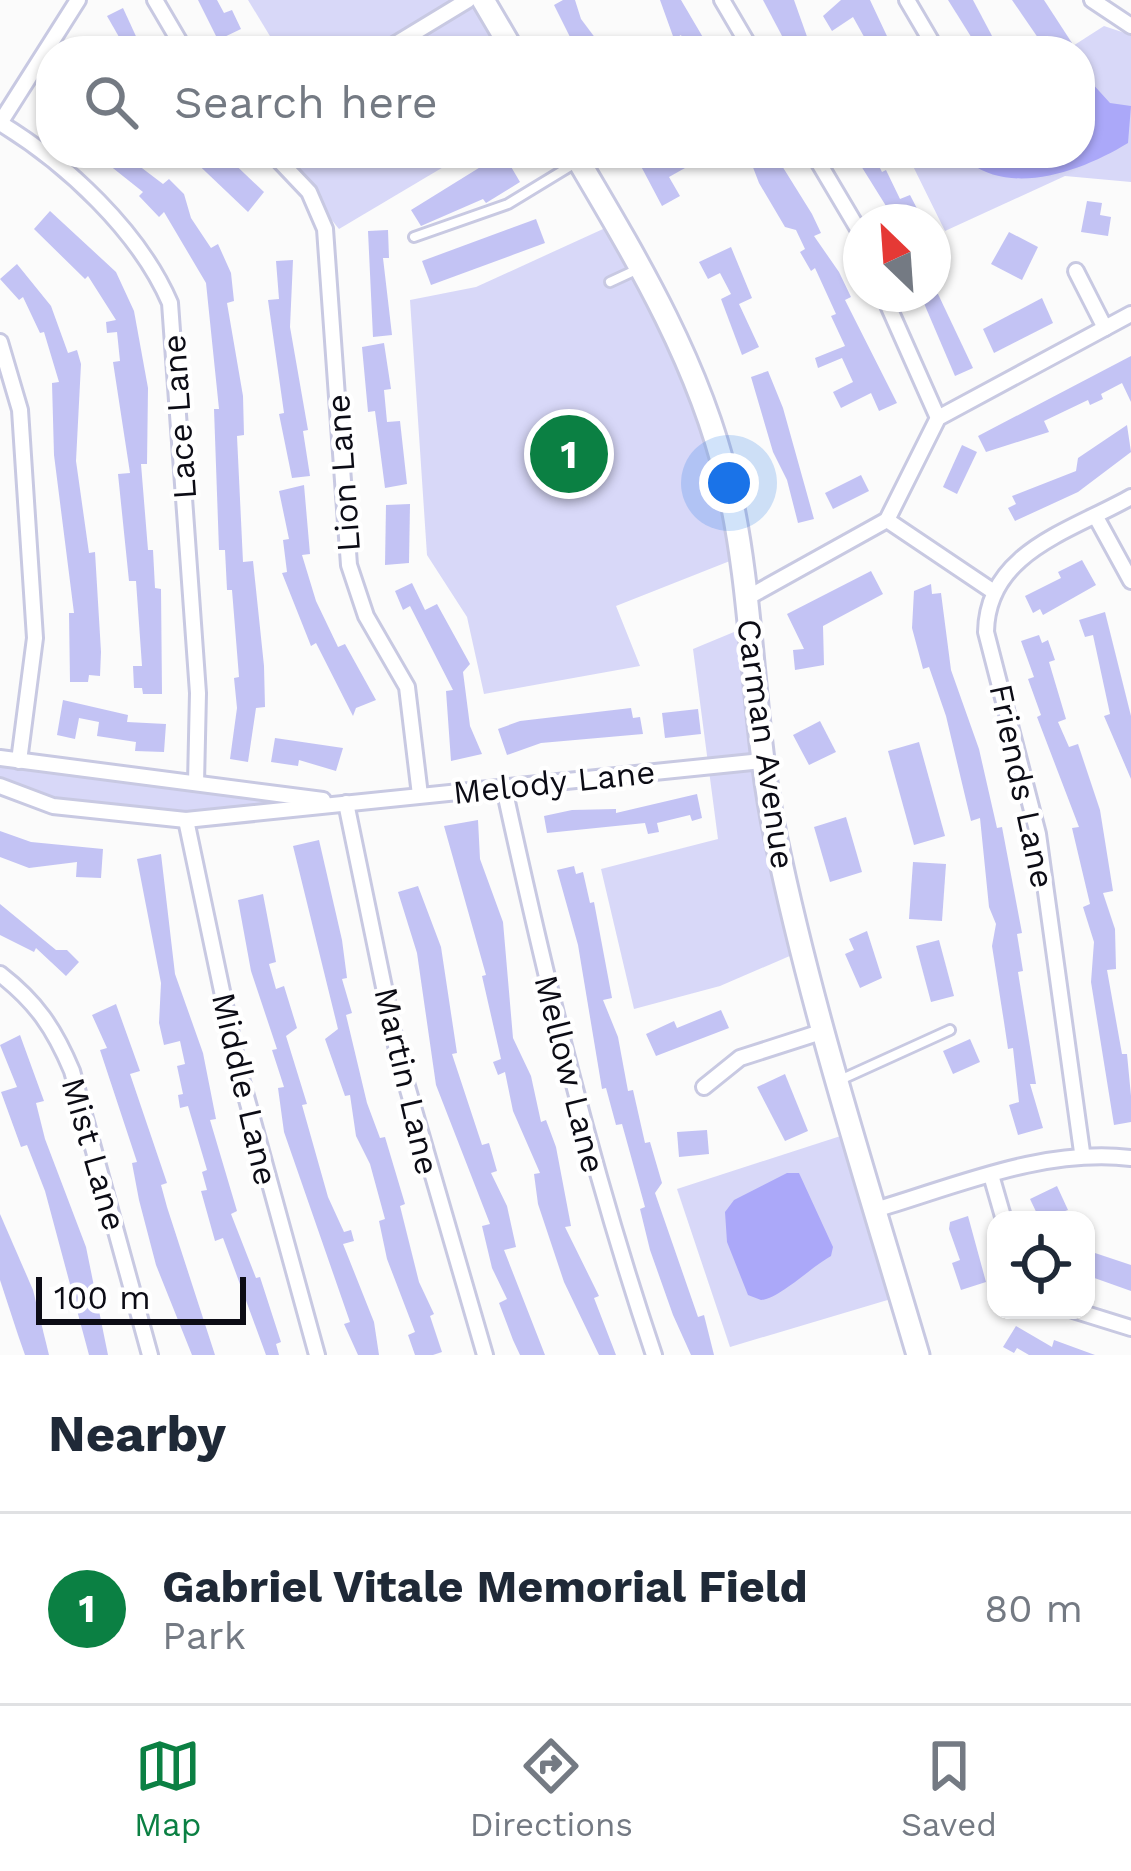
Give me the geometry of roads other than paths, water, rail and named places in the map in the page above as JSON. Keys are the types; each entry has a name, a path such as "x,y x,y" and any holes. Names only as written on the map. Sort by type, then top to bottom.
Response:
{"main road":[{"path":"482,0 504,36"},
{"name":"Carman Avenue","path":"582,168 685,352 710,418 727,481 777,847 824,1031 918,1355"}],"street":[{"path":"55,36 78,0"},
{"path":"155,0 176,36"},
{"path":"409,36 468,0"},
{"path":"722,0 743,36"},
{"path":"907,0 928,36"},
{"path":"1092,0 1127,25"},
{"path":"0,123 36,66"},
{"name":"Lace Lane","path":"0,123 36,149"},
{"name":"Lace Lane","path":"59,168 141,249 170,303 198,693 196,783"},
{"name":"Lion Lane","path":"286,168 309,192 325,229 349,565 366,616 407,687 420,795"},
{"path":"822,168 843,204"},
{"path":"1076,271 1105,328"},
{"path":"891,312 938,418"},
{"path":"745,599 887,520 938,418 1131,314"},
{"path":"0,342 20,410 34,638 19,761"},
{"path":"887,520 991,590 1014,560 1131,497"},
{"path":"1096,517 1131,581"},
{"name":"Friends Lane","path":"991,590 986,632 1038,834 1082,1153"},
{"name":"Melody Lane","path":"0,758 346,803"},
{"name":"Melody Lane","path":"0,786 69,809 186,820 762,761"},
{"name":"Mellow Lane","path":"505,788 562,1052 601,1198 654,1355"},
{"name":"Martin Lane","path":"346,803 398,1055 485,1355"},
{"name":"Middle Lane","path":"186,820 243,1089 317,1355"},
{"name":"Mist Lane","path":"0,974 32,1000 54,1028 72,1071 149,1355"},
{"path":"704,1087 740,1058 824,1031"},
{"path":"875,1210 1082,1153 1131,1158"},
{"path":"991,1175 1001,1211"},
{"path":"1095,1317 1131,1328"}],"lane":[{"path":"414,237 508,204 560,168"},
{"path":"610,282 641,267"},
{"path":"838,1081 950,1030"}],"place":[{"name":"Gabriel Vitale Memorial Field","path":"569,454"}]}
